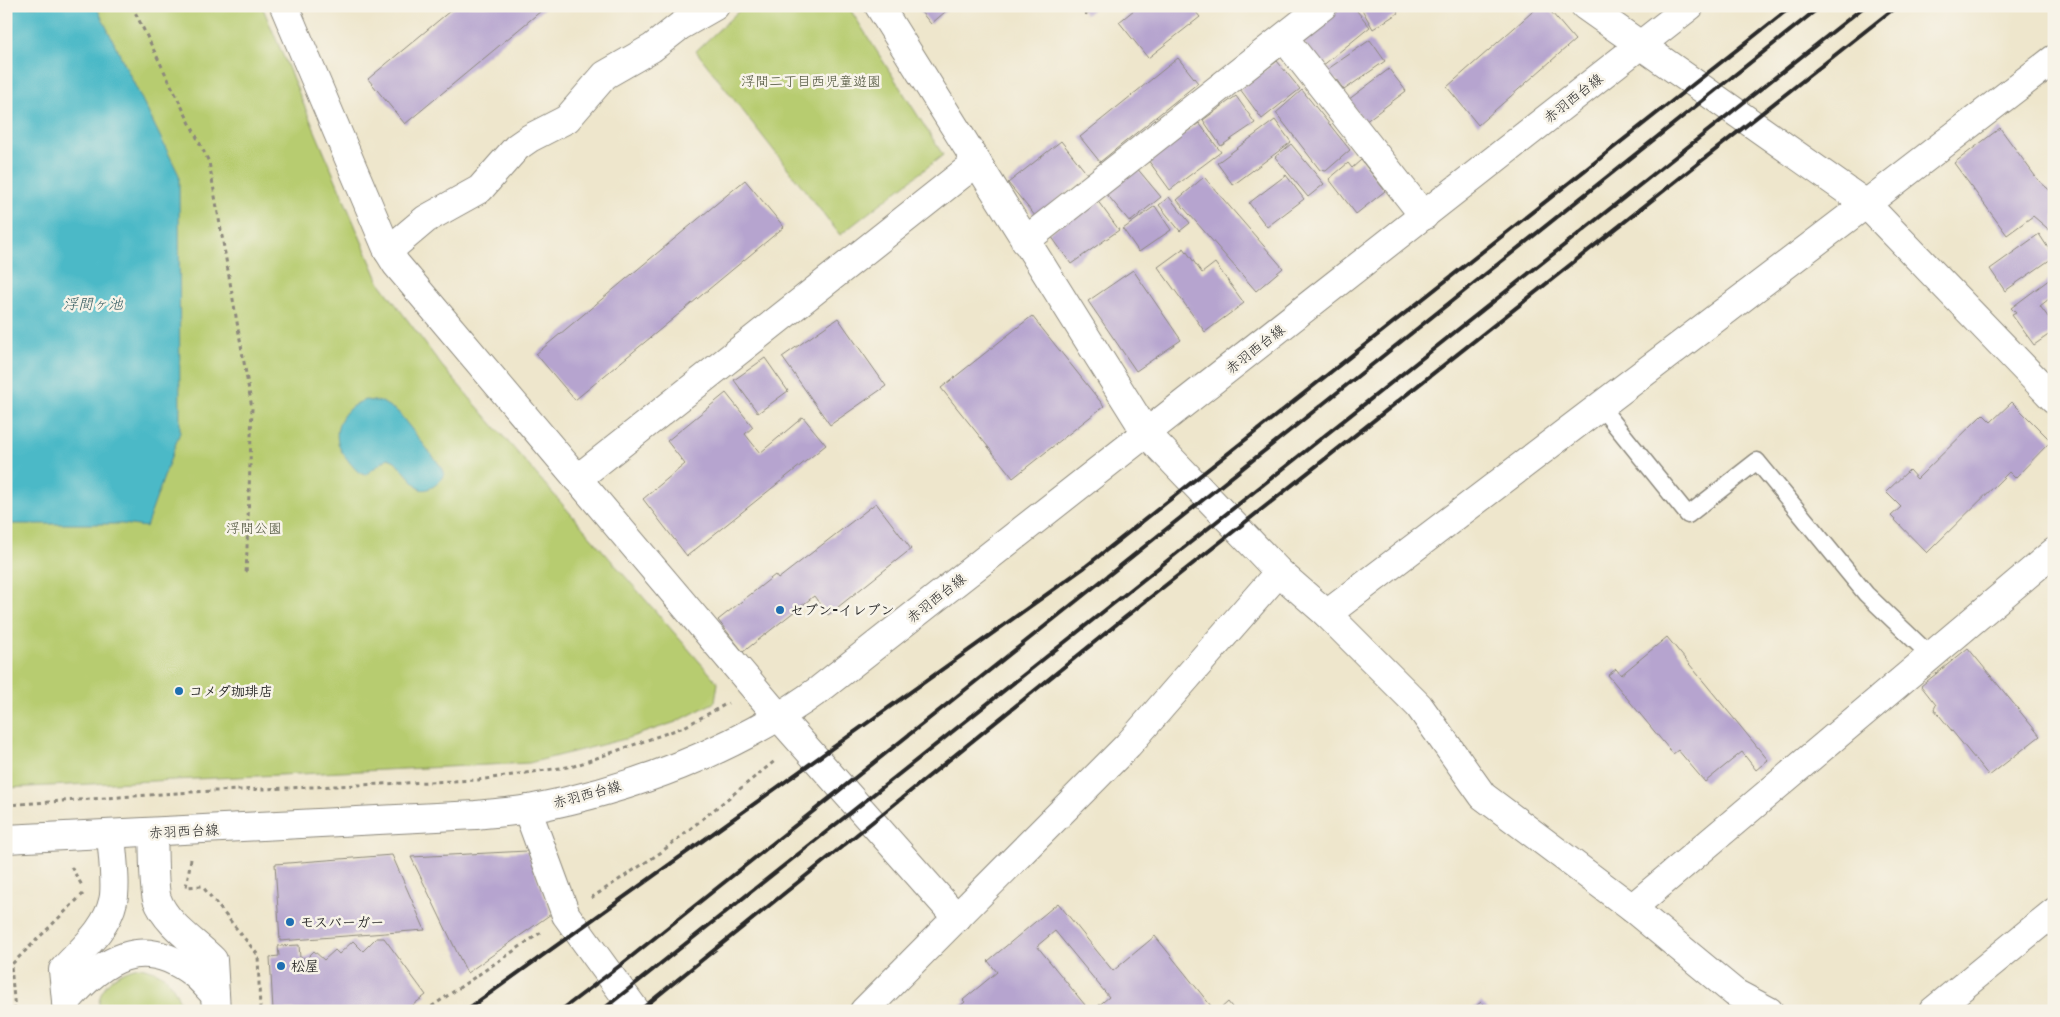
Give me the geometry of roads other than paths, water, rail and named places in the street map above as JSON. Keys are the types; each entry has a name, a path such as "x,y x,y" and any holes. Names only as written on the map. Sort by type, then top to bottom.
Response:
{"street":[{"path":"284,6 388,251 396,264 778,716 957,918"},
{"path":"388,251 426,219 480,189 517,147 530,138 568,119 605,75 652,48 680,26 715,6"},
{"path":"879,6 1147,434 1279,572 1327,614 1419,706 1483,796 1632,908 1734,993 1769,1011"},
{"path":"1585,6 1866,204 2054,399"},
{"name":"赤羽西台線","path":"6,839 476,815 527,809 583,797 639,780 692,760 778,716 828,683 1690,6"},
{"path":"1025,241 1284,38 1315,8"},
{"path":"1284,38 1424,216"},
{"path":"1327,614 2054,59"},
{"path":"577,479 977,162"},
{"path":"1632,908 2054,552"},
{"path":"864,1011 1128,744 1279,572"},
{"path":"527,809 566,915 636,1011"},
{"path":"154,832 157,898 165,913 175,925 213,960 215,1003"},
{"path":"66,1006 63,970 108,918 114,900 111,834"},
{"path":"1933,1011 2054,912"},
{"path":"66,1006 85,980 110,962 130,954 150,953 170,959 194,973 215,1003"}],"lane":[{"path":"1600,406 1688,515 1757,461 1866,594 1932,656"}],"water":[{"name":"浮間ヶ池","path":"6,6 96,6 179,175 180,432 146,527 123,524 6,524"},
{"path":"365,400 382,402 398,412 443,469 443,476 438,483 431,488 420,489 395,461 388,458 365,475 358,472 350,463 339,446 337,431 342,417 352,407"}],"railway":[{"path":"465,1011 1085,567 1792,6"},
{"path":"560,1011 622,964 1821,6"},
{"path":"601,1011 1865,6"},
{"path":"639,1011 1123,619 1897,6"}],"place":[{"name":"セブン-イレブン","path":"780,610"},
{"name":"コメダ珈琲店","path":"179,691"},
{"name":"モスバーガー","path":"290,922"},
{"name":"松屋","path":"281,966"}],"park label":[{"name":"浮間二丁目西児童遊園","path":"811,81"},
{"name":"浮間公園","path":"254,528"}]}
